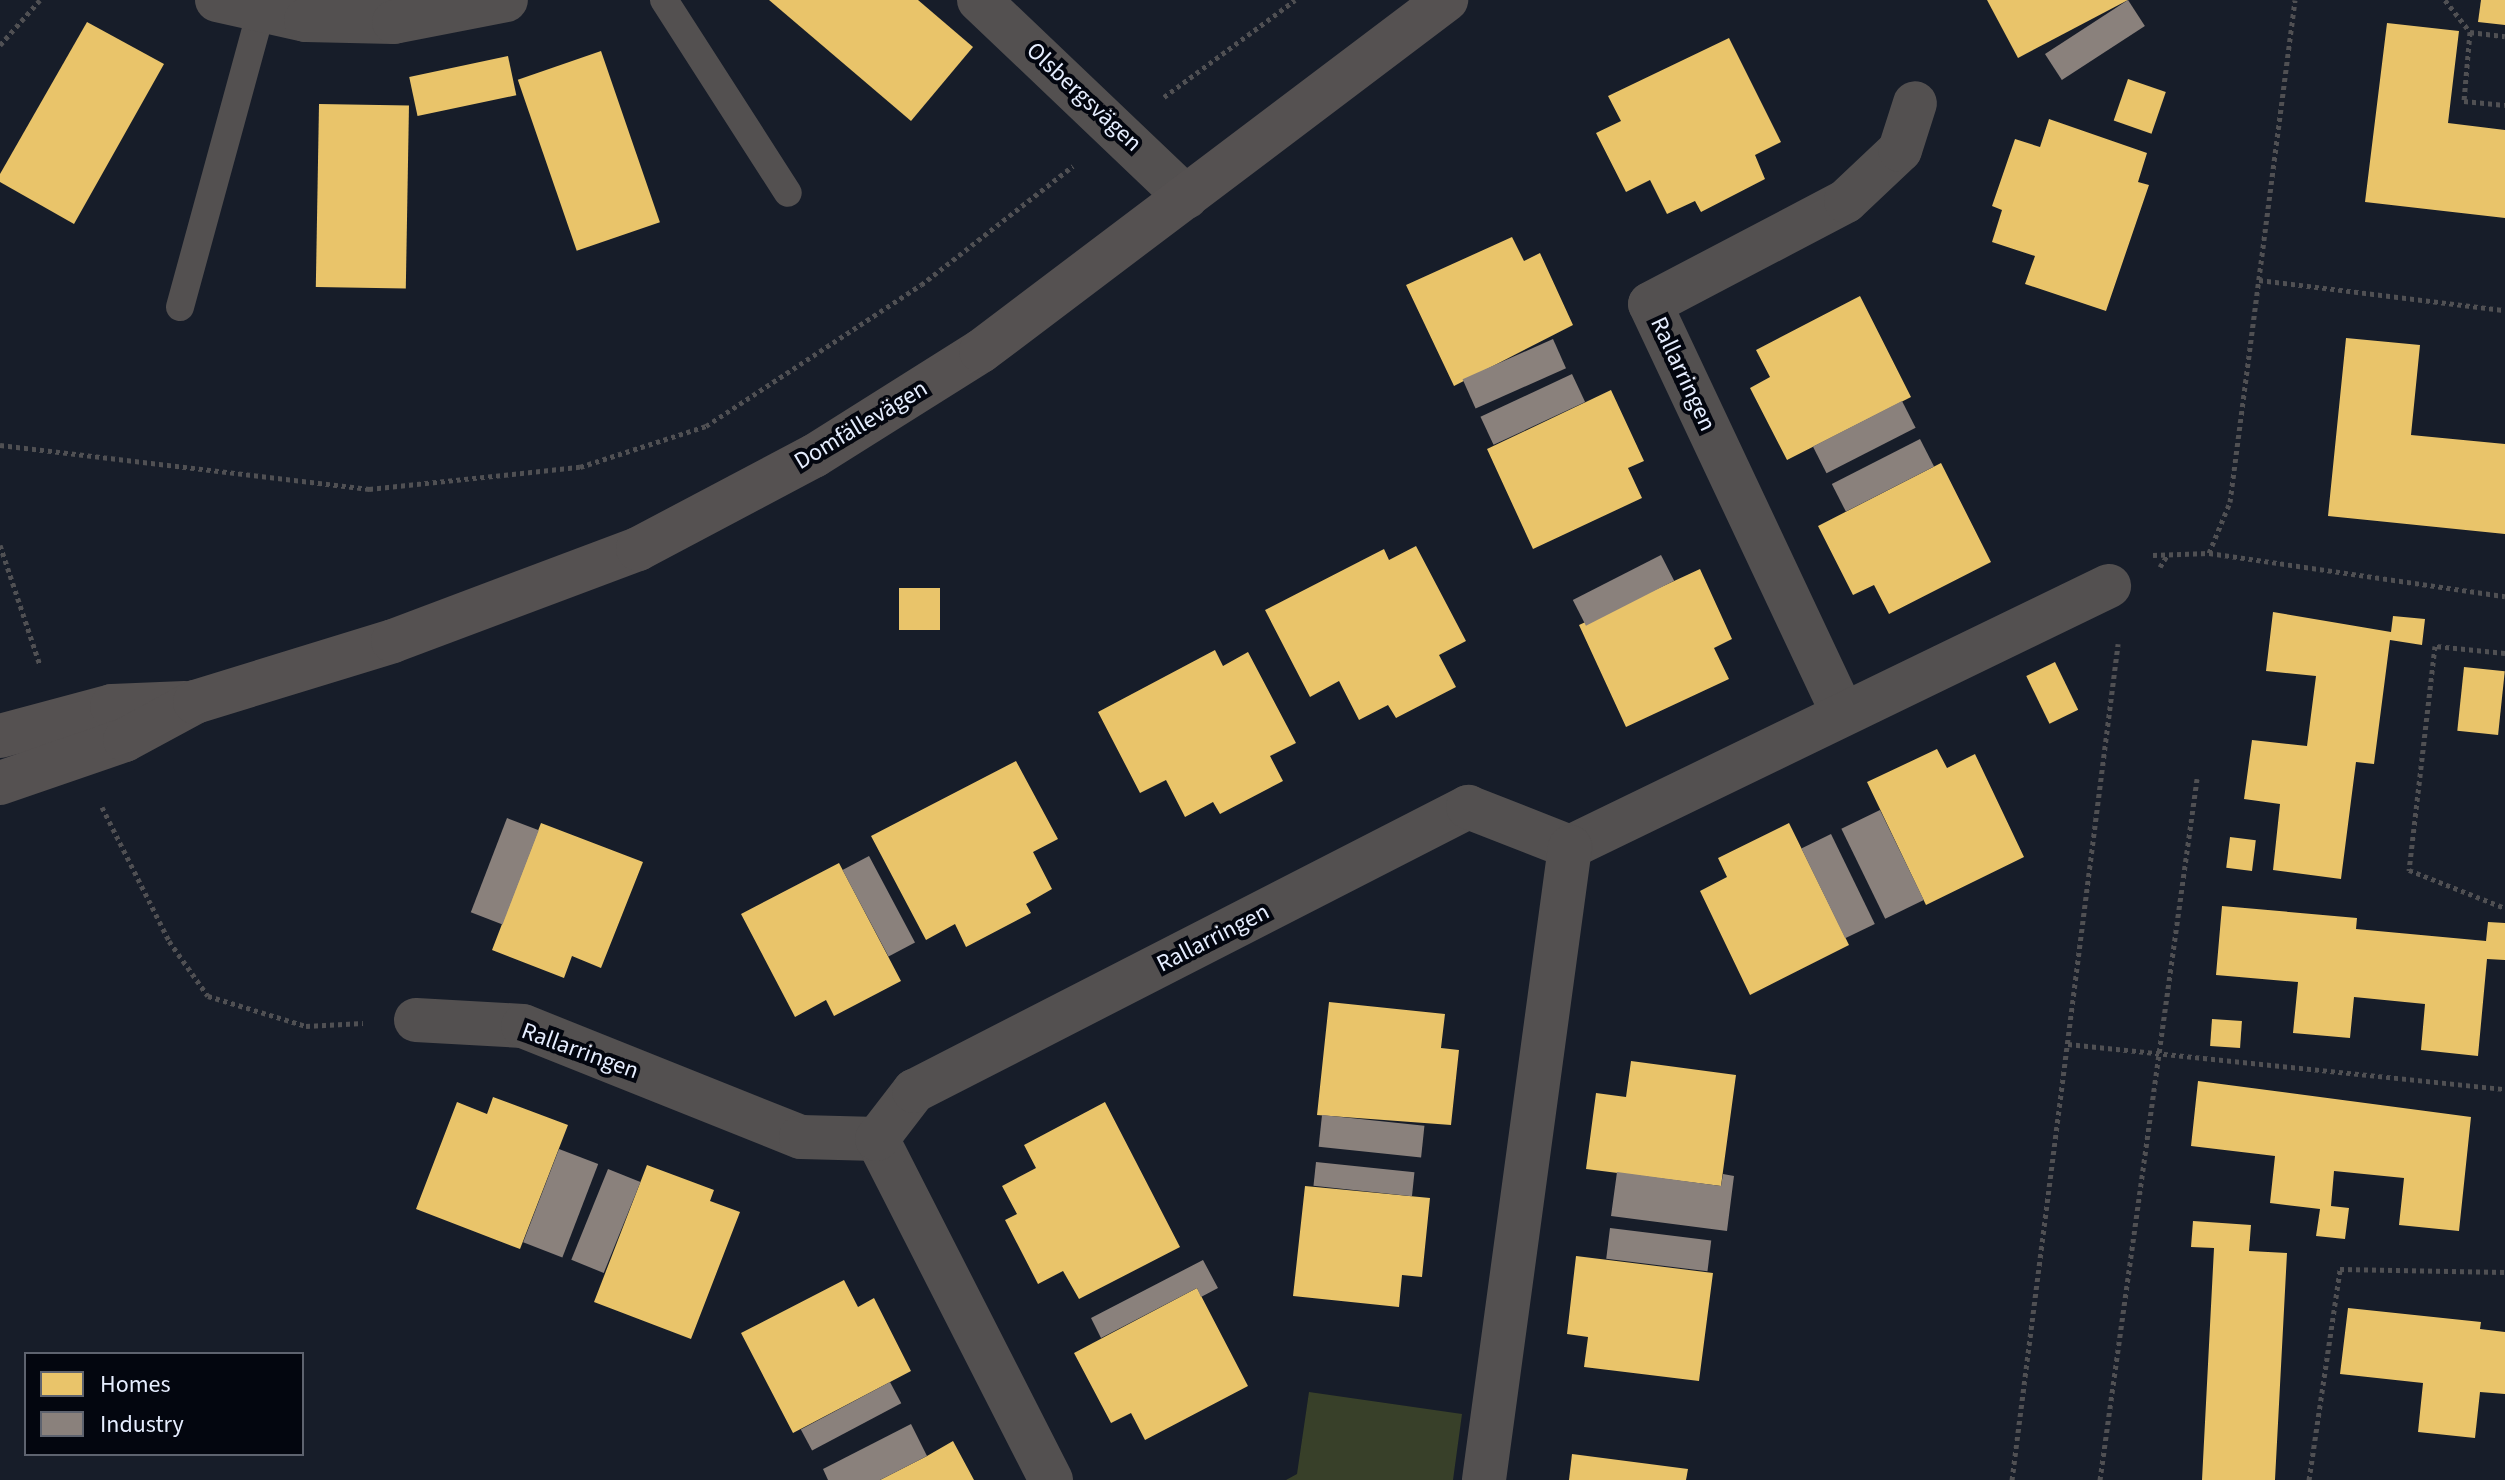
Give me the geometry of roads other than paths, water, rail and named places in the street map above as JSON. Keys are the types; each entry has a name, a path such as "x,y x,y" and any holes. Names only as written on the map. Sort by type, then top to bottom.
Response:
{"street":[{"path":"217,0 260,14 394,22 496,2"},
{"name":"Domfällevägen","path":"0,783 125,740 195,702 393,641 638,549 814,456 981,351 1446,0"},
{"name":"Olsbergsvägen","path":"981,1 1120,129 1186,197"},
{"name":"Rallarringen","path":"1843,714 1650,304 1846,201 1900,150 1915,103"},
{"path":"1484,1480 1570,847 2109,586"},
{"name":"Domfällevägen","path":"0,736 112,706 195,702"},
{"name":"Rallarringen","path":"416,1020 523,1026 801,1137 877,1139 914,1091 1468,807 1570,847"},
{"path":"877,1139 1051,1480"}],"lane":[{"path":"664,0 788,193"},
{"path":"180,307 260,14"}]}
